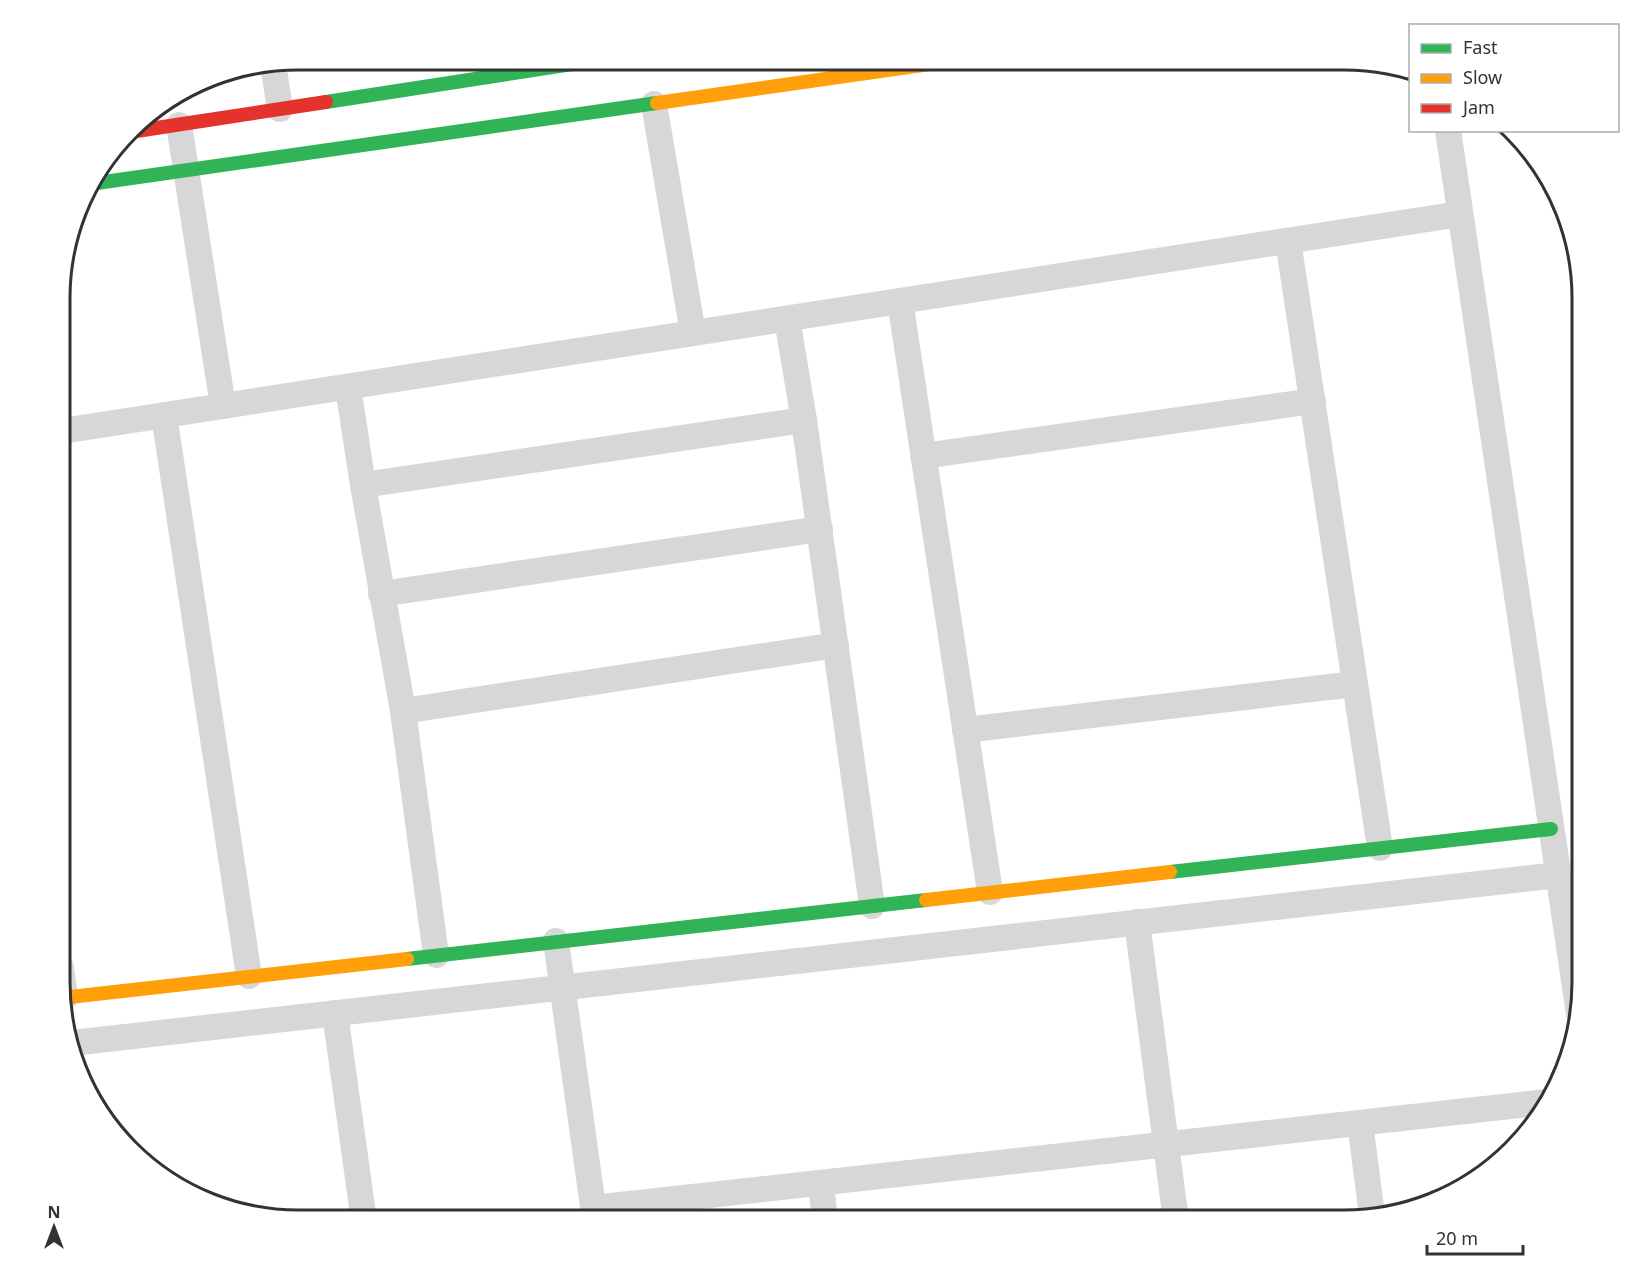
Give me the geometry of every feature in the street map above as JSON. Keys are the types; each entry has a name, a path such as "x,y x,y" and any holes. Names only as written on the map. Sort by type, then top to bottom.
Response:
{"street":[{"path":"145,130 533,70"},
{"path":"102,182 889,70"},
{"path":"274,72 280,109"},
{"path":"654,104 693,333"},
{"path":"179,125 223,406"},
{"path":"1448,132 1572,968"},
{"path":"70,430 1460,214"},
{"path":"1288,241 1380,848"},
{"path":"900,301 990,892"},
{"path":"787,319 820,529 872,906"},
{"path":"348,387 381,594 403,711 436,955"},
{"path":"923,456 1313,401"},
{"path":"164,416 249,976"},
{"path":"363,485 804,420"},
{"path":"381,594 820,529"},
{"path":"403,711 836,645"},
{"path":"965,730 1355,684"},
{"path":"71,996 1551,829"},
{"path":"78,1041 1558,875"},
{"path":"1137,922 1175,1210"},
{"path":"556,941 593,1210"},
{"path":"335,1013 362,1210"},
{"path":"623,1210 821,1183 1538,1103"},
{"path":"1360,1123 1371,1209"},
{"path":"821,1183 824,1210"}],"traffic: fast":[{"path":"326,102 533,70"},
{"path":"102,182 657,103"},
{"path":"1170,872 1551,829"},
{"path":"407,959 926,900"}],"traffic: slow":[{"path":"657,103 888,70"},
{"path":"926,900 1170,872"},
{"path":"71,997 407,959"}],"traffic: jam":[{"path":"145,130 326,102"}]}
